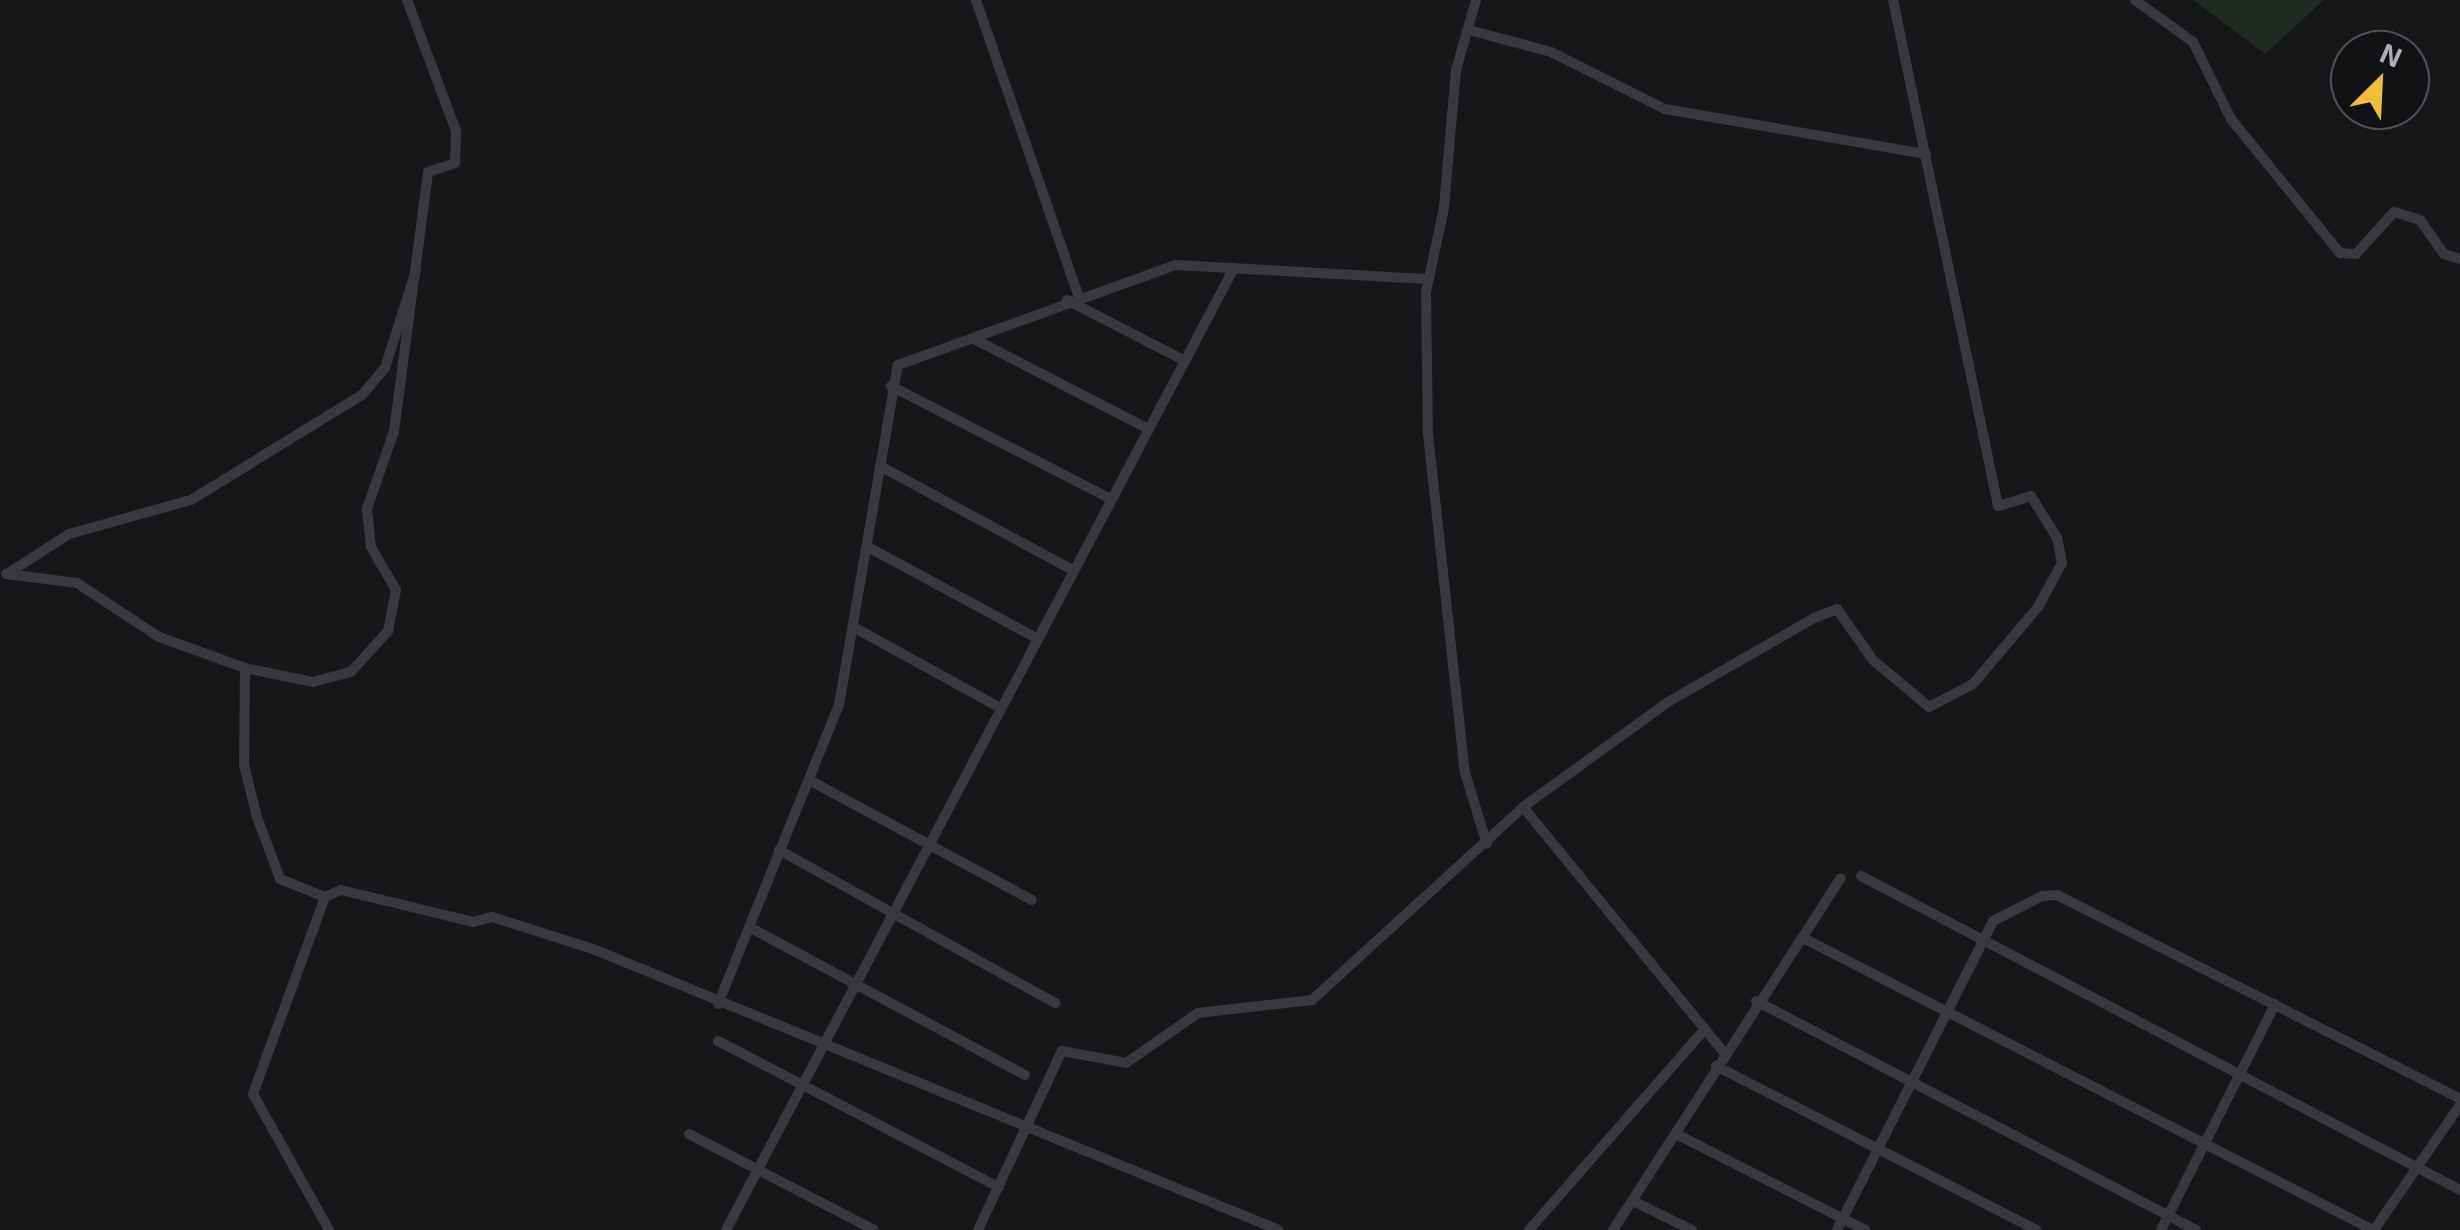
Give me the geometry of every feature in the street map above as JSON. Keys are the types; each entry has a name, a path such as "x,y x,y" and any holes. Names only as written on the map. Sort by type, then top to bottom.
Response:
{"street":[{"path":"3,574 77,582 159,637 245,668 313,682 350,672 388,631 396,590 370,547 367,509 394,431 425,251 428,172 455,163 456,131 407,0"},
{"path":"976,0 1072,298 1184,361"},
{"path":"1476,0 1426,279 1428,434 1465,772 1487,844"},
{"path":"978,1230 1062,1051 1126,1063 1198,1013 1312,1000 1487,844 1523,807 1668,702 1837,609 1873,660 1929,707 1973,684 2054,584 2057,538 2031,496 1998,506 1893,0"},
{"path":"2135,0 2193,42 2230,119 2340,253 2356,254 2394,212 2420,220 2444,254 2460,259"},
{"path":"1468,30 1551,52 1664,109 1926,154"},
{"path":"3,574 69,534 191,500 362,395 385,368 425,251"},
{"path":"718,1004 809,780 857,629 892,386 906,360 1176,264 1426,279"},
{"path":"726,1230 818,1044 1234,268"},
{"path":"974,339 1148,429"},
{"path":"892,386 1110,499"},
{"path":"880,466 1072,570"},
{"path":"868,546 1036,638"},
{"path":"857,629 998,707"},
{"path":"245,668 244,765 257,817 280,879 325,897 341,890 474,922 492,917 1029,1126 1279,1230"},
{"path":"809,780 1032,900"},
{"path":"1523,807 1724,1053"},
{"path":"779,850 886,916 1054,1003"},
{"path":"1860,876 2460,1190"},
{"path":"1613,1230 1678,1135 1756,1002 1808,940 1842,878"},
{"path":"1808,940 1949,1011 2205,1140 2374,1230 2460,1102 2275,1004 2056,896 1999,913 1982,942 1949,1011 1915,1082 1837,1230"},
{"path":"325,897 253,1094 330,1230"},
{"path":"749,927 1024,1075"},
{"path":"1756,1002 2196,1230"},
{"path":"2161,1230 2275,1004"},
{"path":"1529,1230 1705,1028"},
{"path":"718,1041 999,1187"},
{"path":"1716,1066 2036,1230"},
{"path":"690,1134 874,1230"},
{"path":"1678,1135 1865,1230"},
{"path":"1633,1201 1692,1230"}],"shaded area":[{"path":"2193,0 2324,0 2265,54"}]}
